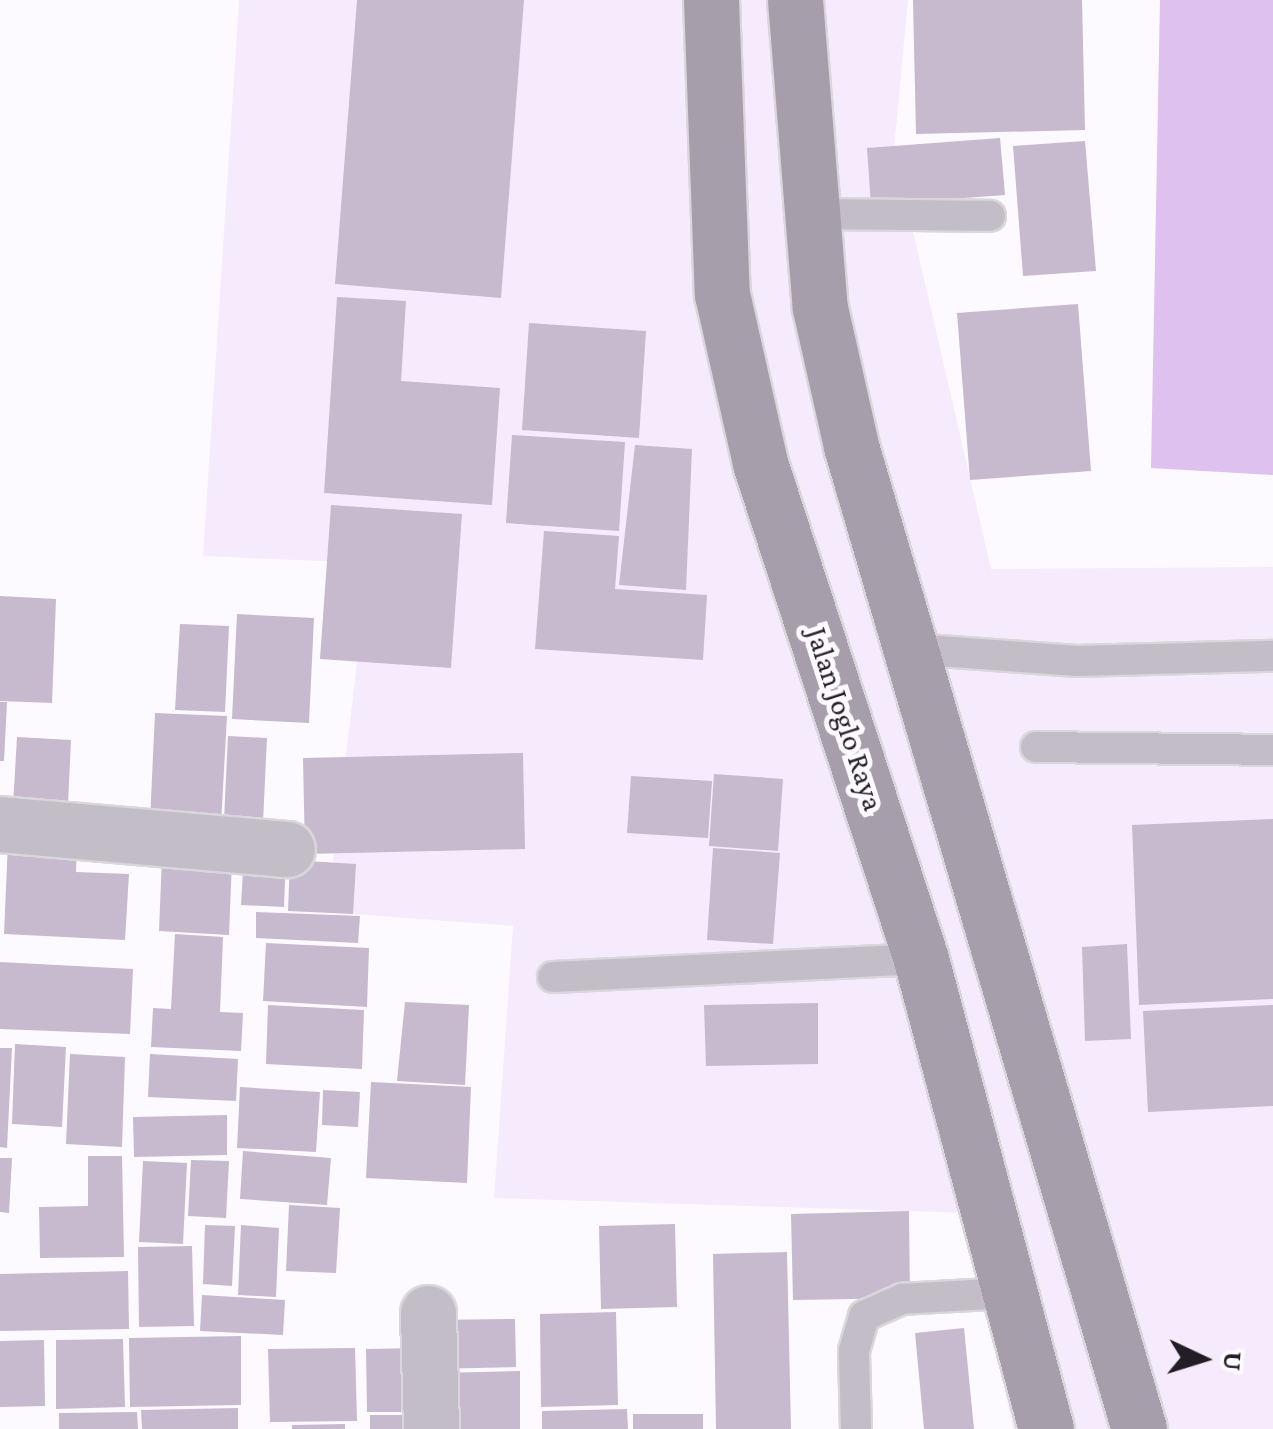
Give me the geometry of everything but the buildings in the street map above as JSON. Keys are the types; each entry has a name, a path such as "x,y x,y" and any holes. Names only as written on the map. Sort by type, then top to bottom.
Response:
{"main road":[{"name":"Jalan Joglo Raya","path":"711,0 722,294 760,463 921,960 1046,1429"},
{"path":"795,0 820,308 850,446 1139,1429"}],"street":[{"path":"0,824 287,848"},
{"path":"428,1313 431,1429"}],"lane":[{"path":"810,214 990,216"},
{"path":"912,649 1076,661 1273,656"},
{"path":"1036,746 1273,750"},
{"path":"553,977 921,960"},
{"path":"856,1429 854,1351 864,1316 902,1299 1011,1293"}],"shaded area":[{"path":"239,0 908,0 894,149 991,569 1273,567 1273,1429 1013,1429 970,1213 494,1198 513,926 327,912 369,563 203,556"},
{"path":"1160,0 1273,0 1273,475 1151,468"}]}
